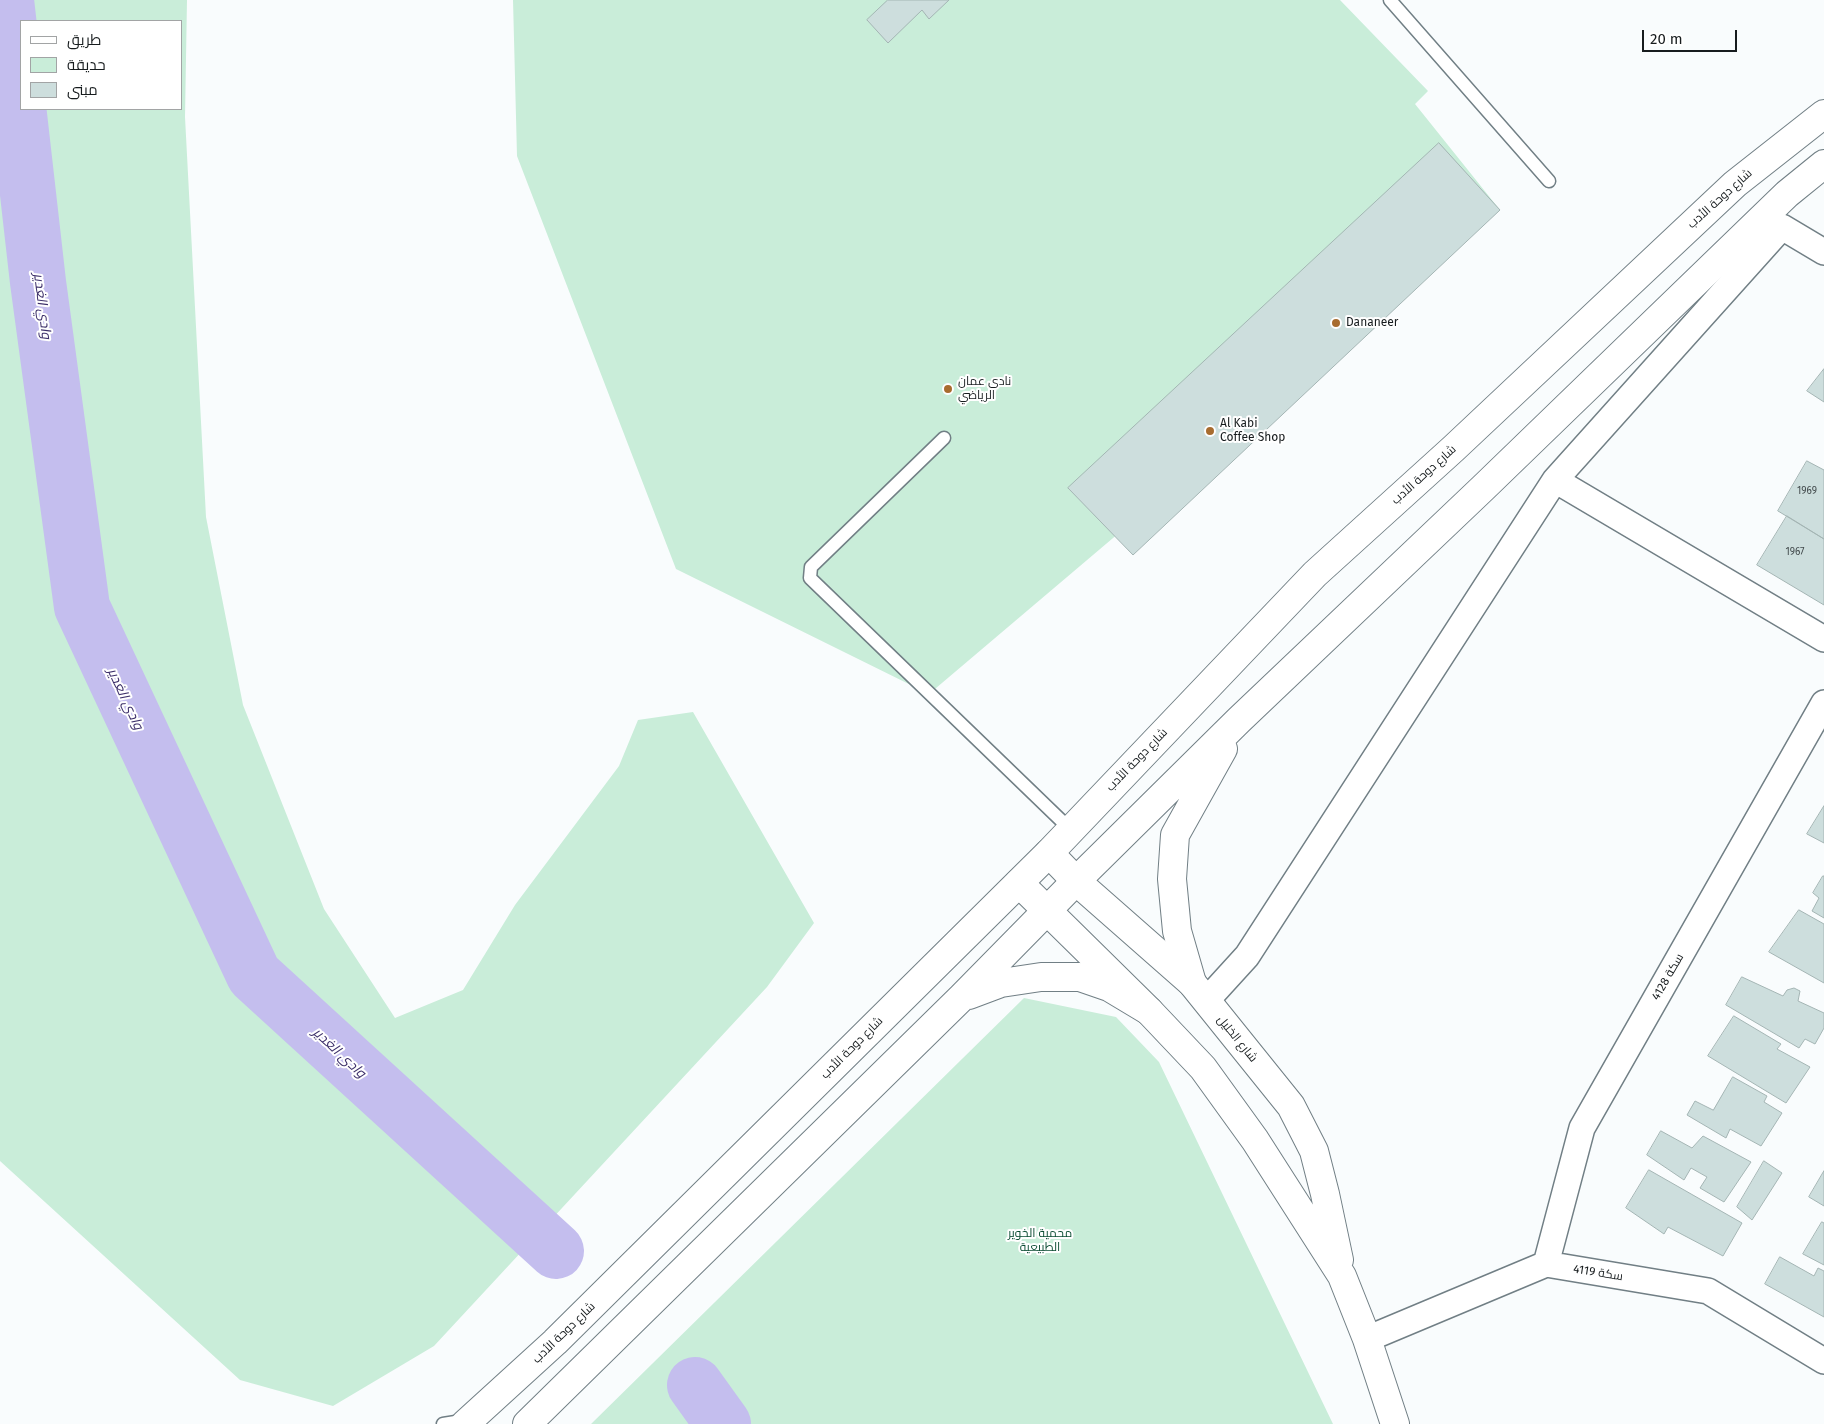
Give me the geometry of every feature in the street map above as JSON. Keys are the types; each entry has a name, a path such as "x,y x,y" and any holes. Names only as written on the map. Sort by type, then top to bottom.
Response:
{"main road":[{"name":"شارع دوحة الأدب","path":"468,1422 555,1342 1049,853 1315,574 1453,448 1735,184 1824,114"},
{"path":"527,1424 962,997 1239,720 1483,488 1787,194 1824,164"},
{"path":"1199,992 1177,931 1172,879 1175,834 1239,720"},
{"name":"شارع الخليل","path":"1049,853 1076,881 1199,992 1291,1106 1314,1152 1342,1276 1367,1339 1395,1424"},
{"name":"شارع الخليل","path":"1019,883 1149,1011 1203,1068 1255,1140 1342,1276"},
{"path":"962,997 1001,983 1041,977 1080,977 1109,987 1149,1011"}],"street":[{"path":"1199,992 1247,956 1555,480 1782,227 1824,252"},
{"path":"1555,480 1824,639"},
{"name":"سكة 4128","path":"1546,1264 1582,1128 1824,703"},
{"path":"1367,1339 1546,1264"},
{"name":"سكة 4119","path":"1546,1264 1708,1291 1824,1361"}],"lane":[{"path":"1390,0 1549,181"},
{"path":"944,438 811,567 810,578 1071,830"},
{"path":"443,1424 468,1422"}],"green space":[{"path":"0,0 187,0 185,117 206,517 243,705 324,909 395,1018 463,990 515,905 619,766 638,720 693,712 814,923 767,987 434,1346 333,1406 240,1380 0,1161"},
{"name":"نادي عمان الرياضي","path":"513,0 1340,0 1428,91 1415,104 1500,210 929,694 676,569 517,156"},
{"name":"محمية الخوير الطبيعية","path":"1024,998 1116,1017 1159,1062 1333,1424 591,1424"}],"building":[{"path":"888,0 949,0 929,19 922,10 888,43 867,20"},
{"path":"1439,143 1500,210 1133,555 1068,488"},
{"path":"1824,369 1824,402 1807,391"},
{"path":"1807,461 1824,470 1824,539 1778,511"},
{"path":"1787,516 1824,539 1824,605 1757,565"},
{"path":"1824,806 1824,843 1807,834"},
{"path":"1823,876 1824,918 1812,911 1819,898 1813,893"},
{"path":"1799,910 1824,924 1824,983 1769,952"},
{"path":"1742,977 1783,996 1787,990 1794,988 1800,991 1798,1001 1824,1013 1824,1028 1815,1044 1805,1039 1799,1048 1726,1005"},
{"path":"1734,1016 1781,1044 1777,1049 1810,1067 1786,1103 1708,1056"},
{"path":"1733,1077 1767,1096 1764,1102 1782,1113 1761,1146 1730,1129 1726,1138 1687,1115 1695,1101 1713,1110"},
{"path":"1661,1131 1692,1148 1703,1136 1751,1162 1724,1202 1700,1188 1707,1177 1691,1168 1684,1180 1647,1155"},
{"path":"1764,1161 1782,1173 1752,1220 1737,1207"},
{"path":"1649,1170 1742,1223 1723,1256 1668,1227 1664,1234 1626,1208"},
{"path":"1824,1171 1824,1206 1809,1197"},
{"path":"1822,1222 1824,1223 1824,1265 1803,1254"},
{"path":"1780,1257 1814,1276 1818,1268 1824,1271 1824,1317 1765,1284"}],"waterway":[{"name":"وادي الغدير","path":"6,0 38,282 82,607 254,975 556,1251"},
{"name":"وادي الغدير","path":"695,1385 723,1424"}],"place":[{"name":"Dananeer","path":"1336,323"},
{"name":"نادي عمان الرياضي","path":"948,389"},
{"name":"Al Kabi Coffee Shop","path":"1210,431"}]}
